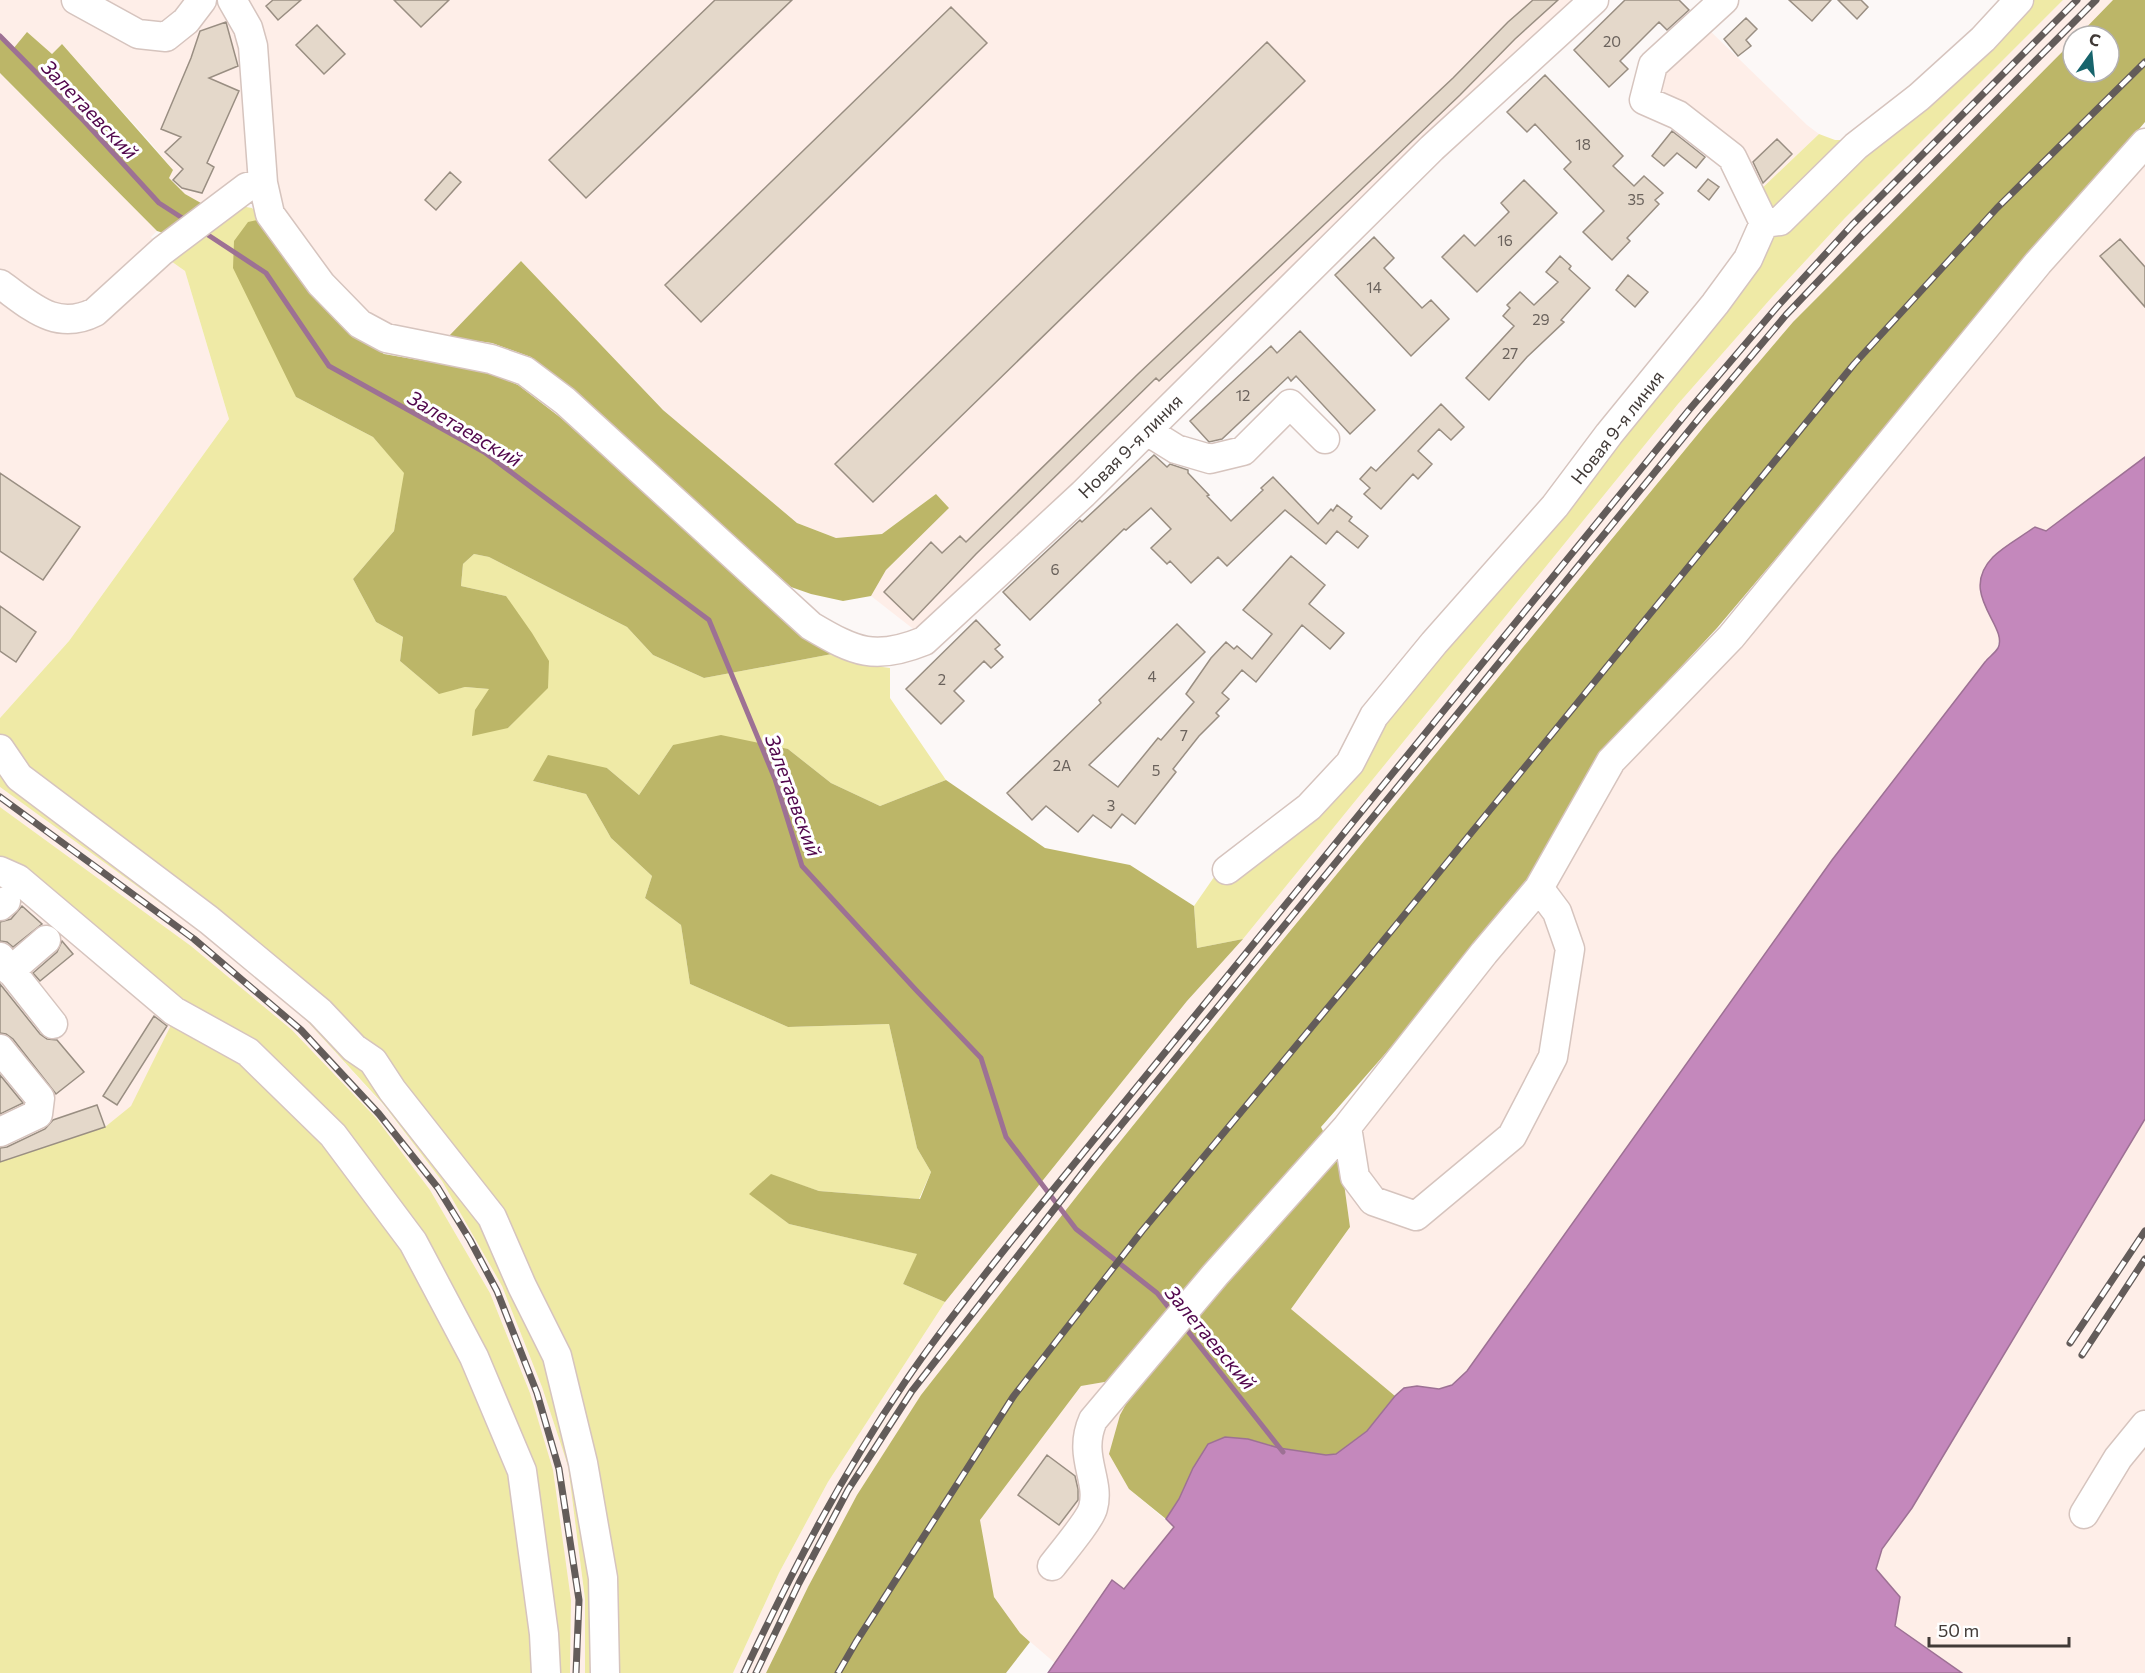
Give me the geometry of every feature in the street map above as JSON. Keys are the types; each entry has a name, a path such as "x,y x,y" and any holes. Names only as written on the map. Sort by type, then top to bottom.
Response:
{"street":[{"path":"76,0 138,34 166,37 186,21 202,0"},
{"path":"0,284 46,315 67,320 82,318 95,312 162,251 247,187 263,183 253,46 248,28 232,0"},
{"name":"Новая 9-я линия","path":"263,183 270,214 321,284 360,324 386,338 491,359 525,371 565,401 811,626 842,644 874,653 901,651 924,641 1083,494 1432,148 1594,0"},
{"path":"1724,0 1653,65 1644,100 1678,115 1732,157 1764,223 1780,221 1856,146 1919,97 1983,39 2019,0"},
{"path":"1052,1566 1093,1511 1094,1494 1086,1447 1089,1428 1093,1420 1215,1275 1347,1127 1484,953 1539,888 1611,761 1731,638 2038,264 2145,143"},
{"name":"Новая 9-я линия","path":"1227,870 1309,807 1350,763 1374,716 1555,506 1609,434 1715,304 1748,259 1764,223"},
{"path":"1147,431 1176,449 1210,459 1243,451 1290,404 1325,439"},
{"path":"0,748 19,777 209,920 320,1012 354,1048 373,1062 392,1090 492,1217 522,1286 557,1356 583,1463 603,1578 605,1673"},
{"path":"0,871 18,879 174,1011 248,1052 333,1135 413,1242 474,1357 522,1471 544,1634 546,1673"},
{"path":"1347,1127 1355,1177 1373,1201 1416,1215 1512,1136 1553,1058 1570,949 1557,912 1539,888"},
{"path":"46,940 5,964 53,1024"},
{"path":"0,1048 40,1098 38,1114 0,1132"},
{"path":"2084,1514 2118,1458 2145,1425"}],"shaded area":[{"path":"0,0 219,0 242,49 250,164 246,174 208,207 185,194 169,178 173,170 62,44 52,54 27,33 13,49 0,39"},
{"path":"242,0 1580,0 921,635 871,596 886,570 949,508 936,494 882,534 836,538 797,523 663,410 521,261 448,337 394,327 365,309 327,269 278,207"},
{"path":"2004,0 2063,0 1845,218 1678,404 1243,939 1197,948 1194,906 1221,867 1303,803 1548,499 1595,428 1632,387 1741,255 1757,193 1819,134 1835,140 1855,140 1919,90"},
{"path":"2063,0 2113,0 2090,24 2061,24 2061,53 1793,322 1707,423 1268,958 1102,1164 921,1395 808,1587 766,1673 733,1673 779,1573 828,1482 945,1302 1187,1001 1243,939 1678,404 1845,218"},
{"path":"2113,0 2145,0 2145,122 1717,628 1597,757 1527,880 1477,949 1321,1127 1342,1169 1350,1227 1291,1309 1395,1396 1367,1431 1336,1454 1326,1455 1279,1448 1248,1439 1225,1437 1166,1519 1129,1489 1109,1454 1120,1415 1131,1395 1116,1380 1081,1386 980,1520 994,1597 1020,1633 1030,1642 1006,1673 766,1673 857,1495 921,1395 1102,1164 1268,958 1707,423 1793,322 2061,53 2061,84 2121,84 2121,24 2090,24"},
{"path":"1704,25 1819,134 1757,193 1667,100 1655,74"},
{"path":"27,32 52,54 62,44 173,170 169,178 185,194 208,207 170,235 157,231 0,73 0,39 13,49"},
{"path":"0,73 157,231 151,237 168,259 185,271 229,419 69,641 0,718"},
{"path":"2145,156 2145,457 2046,531 1980,593 2000,636 1997,648 1832,861 1467,1371 1452,1385 1439,1389 1417,1386 1404,1388 1395,1396 1291,1309 1350,1227 1342,1169 1358,1123 1495,960 1538,914 1619,768"},
{"path":"234,205 252,208 262,219 296,397 373,437 405,473 394,531 353,579 376,622 403,637 400,661 438,693 465,687 489,689 508,728 523,712 506,596 461,586 463,564 474,554 489,557 627,627 653,655 704,678 832,654 868,665 890,668 890,698 946,780 880,806 831,783 788,749 673,745 639,795 607,768 533,781 586,794 611,838 652,876 645,898 681,925 690,984 788,1027 889,1024 917,1148 931,1172 919,1199 819,1191 771,1175 750,1194 789,1224 918,1254 903,1284 945,1302 828,1482 779,1573 733,1673 585,1673 585,1599 568,1466 542,1387 502,1286 442,1181 383,1104 306,1020 199,931 0,787 0,718 69,641 229,419 185,271 168,259"},
{"path":"262,219 353,333 384,354 487,372 518,385 561,418 774,609 832,654 704,678 653,655 627,627 489,557 474,554 463,564 461,586 506,596 549,661 548,688 508,728 472,736 475,710 489,689 465,687 439,694 400,661 403,637 376,622 353,579 394,531 404,473 373,437 296,397 233,268 234,241 248,222"},
{"path":"521,261 663,410 797,523 836,538 882,534 936,494 949,508 886,570 871,596 843,601 791,587 570,388 531,357 492,343 448,337"},
{"path":"2145,457 2145,1119 1912,1508 1882,1549 1876,1569 1900,1597 1895,1626 1962,1673 1048,1673 1112,1580 1124,1589 1174,1527 1166,1519 1208,1444 1225,1437 1248,1439 1279,1448 1326,1455 1336,1454 1367,1431 1404,1388 1417,1386 1439,1389 1452,1385 1467,1371 1832,860 1998,648 1997,630 1986,608 1980,584 1983,571 1993,557 2035,527 2046,531"},
{"path":"721,735 788,749 831,783 880,806 946,780 1045,848 1130,865 1194,906 1197,948 1243,939 1187,1001 945,1302 903,1284 917,1254 789,1224 749,1194 771,1174 819,1191 920,1199 931,1172 917,1148 889,1024 788,1027 690,984 681,925 645,898 652,876 611,838 586,794 533,781 548,755 607,768 639,795 673,745"},
{"path":"0,787 199,931 306,1020 383,1105 442,1181 502,1286 542,1387 568,1466 585,1599 585,1673 570,1673 571,1600 530,1393 490,1293 430,1190 376,1118 292,1030 191,946 0,807"},
{"path":"0,807 191,946 292,1030 376,1118 430,1190 490,1293 530,1393 553,1470 571,1600 570,1673 0,1673 0,1162 105,1127 131,1106 174,1019 0,877"},
{"path":"0,877 174,1019 132,1106 105,1127 0,1162"},
{"path":"2145,1119 2145,1673 1962,1673 1895,1626 1899,1597 1876,1569 1882,1549 1912,1508"},
{"path":"1116,1380 1131,1395 1129,1489 1174,1527 1124,1589 1112,1581 1055,1663 1020,1633 994,1597 980,1520 1081,1386"}],"building":[{"path":"273,0 301,0 278,20 266,6"},
{"path":"394,0 449,0 421,27"},
{"path":"715,0 792,0 586,198 549,160"},
{"path":"1533,0 1558,0 1159,381 1156,378 976,554 913,620 884,592 931,542 942,553 960,536 966,542 1138,374"},
{"path":"1625,0 1679,0 1689,10 1667,30 1659,22 1620,61 1628,69 1609,87 1574,50"},
{"path":"1789,0 1831,0 1812,21"},
{"path":"1838,0 1861,0 1868,7 1857,19"},
{"path":"951,7 987,43 701,322 665,285"},
{"path":"1746,18 1757,29 1746,40 1751,46 1738,56 1724,39"},
{"path":"226,22 238,66 209,78 239,91 207,163 214,167 202,193 182,188 173,180 183,169 165,152 181,137 161,129 200,31"},
{"path":"317,25 345,54 324,74 296,45"},
{"path":"1267,42 1305,81 873,502 835,464"},
{"path":"1545,75 1623,156 1613,166 1634,186 1644,176 1663,193 1655,200 1659,204 1627,238 1630,241 1612,260 1583,232 1604,211 1564,169 1571,162 1535,124 1527,132 1507,112"},
{"path":"1672,131 1705,157 1696,168 1677,153 1664,166 1652,156"},
{"path":"1777,139 1792,154 1763,183 1753,162"},
{"path":"450,172 461,182 436,210 425,200"},
{"path":"1708,179 1719,187 1709,200 1698,191"},
{"path":"1524,180 1557,213 1477,292 1442,257 1464,235 1475,246 1509,212 1501,203"},
{"path":"1374,237 1394,258 1384,268 1422,308 1431,300 1449,319 1411,356 1335,275"},
{"path":"2120,239 2145,267 2145,307 2100,256"},
{"path":"1560,256 1571,266 1569,269 1590,288 1561,320 1564,322 1527,357 1489,400 1466,378 1514,326 1503,316 1510,308 1507,305 1520,292 1534,305 1558,282 1546,272"},
{"path":"1628,275 1648,292 1635,307 1616,290"},
{"path":"1300,331 1375,410 1350,434 1296,376 1291,381 1288,377 1222,439 1209,442 1190,421 1271,346 1277,353"},
{"path":"1441,404 1464,427 1451,440 1439,429 1418,451 1432,464 1418,479 1413,474 1381,509 1364,494 1370,488 1360,479 1371,467 1376,471"},
{"path":"1154,455 1167,467 1170,464 1188,470 1188,473 1209,495 1207,496 1231,521 1273,477 1318,524 1337,505 1352,517 1349,521 1368,536 1358,548 1337,531 1326,544 1285,510 1227,566 1218,557 1191,583 1170,561 1167,564 1151,548 1171,529 1151,508 1126,530 1124,529 1030,620 1003,592"},
{"path":"0,473 80,527 43,580 0,551"},
{"path":"1291,556 1325,585 1309,604 1344,633 1330,649 1302,625 1256,682 1242,670 1222,693 1229,699 1216,713 1219,716 1199,736 1173,769 1176,772 1135,824 1122,814 1111,828 1093,815 1078,832 1046,806 1032,820 1007,793 1101,703 1099,700 1177,624 1205,652 1089,765 1118,787 1158,738 1161,740 1194,702 1186,694 1211,658 1226,642 1234,649 1237,646 1252,659 1272,634 1243,610"},
{"path":"0,606 36,632 16,662 0,651"},
{"path":"976,620 1000,645 995,649 1003,657 991,668 984,661 954,691 964,701 941,724 906,689"},
{"path":"22,906 42,924 13,947 7,942 0,941 0,922 11,919"},
{"path":"62,941 73,954 40,981 33,973 57,952"},
{"path":"0,984 40,1034 47,1039 57,1040 84,1072 56,1094 13,1039 0,1033"},
{"path":"154,1016 167,1026 117,1105 103,1096"},
{"path":"0,1075 23,1103 0,1114"},
{"path":"97,1105 105,1127 0,1162 0,1148 7,1147 45,1129 53,1120"},
{"path":"1047,1455 1075,1476 1078,1489 1078,1500 1059,1525 1018,1495"}],"waterway":[{"name":"Залетаевский","path":"0,36 84,121 159,203 187,221"},
{"name":"Залетаевский","path":"202,231 266,273 329,366 484,452 709,620 775,779 802,866 981,1058 1006,1137 1076,1229 1157,1293 1173,1313"},
{"name":"Залетаевский","path":"1183,1325 1283,1452"}],"railway":[{"path":"744,1673 799,1561 860,1452 930,1346 1012,1240 1689,410 1777,307 1852,225 2077,0"},
{"path":"756,1673 799,1583 848,1490 912,1391 1091,1162 1786,315 1862,235 2096,0"},
{"path":"838,1673 1013,1397 1142,1231 1365,963 1854,364 1997,208 2145,62"},
{"path":"0,797 194,939 301,1030 379,1114 438,1188 470,1240 497,1291 537,1393 559,1469 579,1600 576,1673"},
{"path":"2070,1343 2145,1231"},
{"path":"2082,1355 2145,1259"}]}
